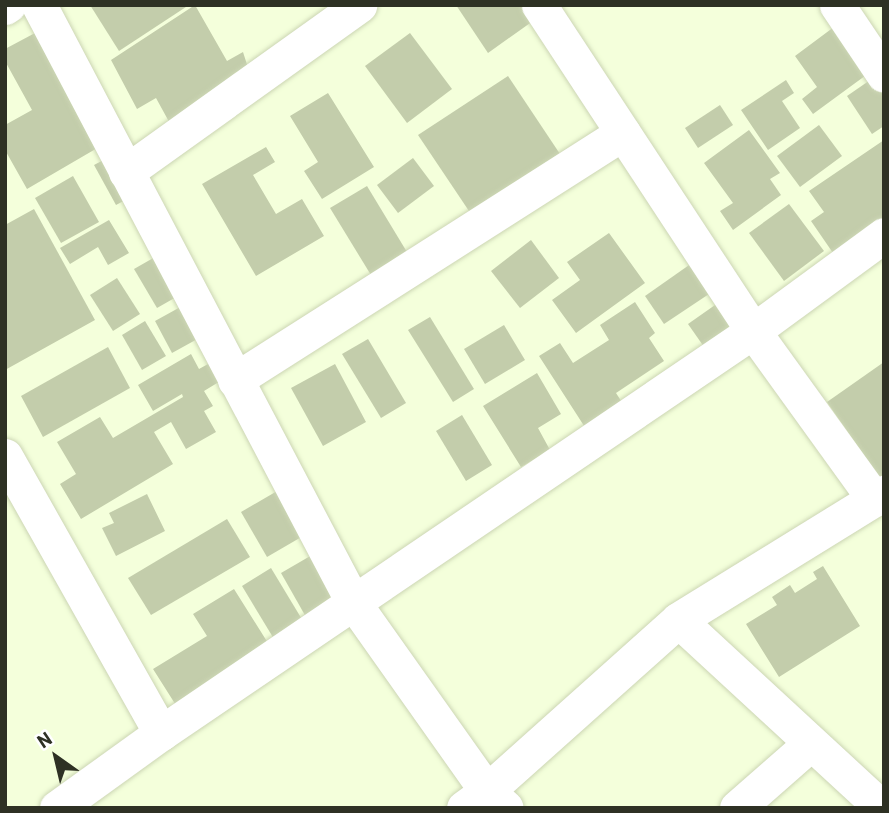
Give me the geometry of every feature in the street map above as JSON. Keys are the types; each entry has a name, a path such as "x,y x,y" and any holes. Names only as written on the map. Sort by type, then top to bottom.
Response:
{"street":[{"path":"39,5 353,602 486,802 678,620 879,496 753,331 539,5"},
{"path":"126,172 359,5"},
{"path":"836,5 884,75"},
{"path":"235,380 623,134"},
{"path":"57,808 161,733 753,331 884,235"},
{"path":"5,456 161,733"},
{"path":"678,620 882,808"},
{"path":"737,808 811,743"}],"building":[{"path":"90,5 189,5 119,51"},
{"path":"195,5 227,61 243,52 251,77 173,129 156,98 137,109 111,60"},
{"path":"456,5 522,5 533,21 488,53"},
{"path":"842,21 873,70 813,114 802,99 817,87 795,56"},
{"path":"35,33 99,147 27,189 5,150 5,125 32,110 5,61 5,49"},
{"path":"410,33 452,89 407,123 365,66"},
{"path":"508,76 562,157 473,217 418,135"},
{"path":"876,76 884,87 884,126 872,134 847,96"},
{"path":"786,80 794,93 782,101 800,128 768,150 741,110"},
{"path":"328,93 374,167 322,199 304,171 318,162 290,116"},
{"path":"720,105 733,125 698,148 685,128"},
{"path":"819,125 842,156 800,187 777,156"},
{"path":"749,130 780,173 770,179 781,195 733,230 720,211 733,203 704,163"},
{"path":"884,140 884,219 833,253 811,221 824,212 809,191"},
{"path":"266,147 275,162 253,175 276,214 302,199 324,236 256,276 202,184"},
{"path":"111,156 133,196 116,205 94,165"},
{"path":"413,158 434,186 398,213 377,185"},
{"path":"73,176 99,222 61,243 35,198"},
{"path":"367,186 410,257 374,280 330,208"},
{"path":"789,204 824,251 784,281 749,233"},
{"path":"34,209 95,320 5,370 5,225"},
{"path":"109,220 129,253 108,265 98,247 70,264 60,248"},
{"path":"609,233 645,283 576,333 552,300 580,280 567,262"},
{"path":"531,240 559,278 520,308 491,271"},
{"path":"155,257 178,296 157,308 134,269"},
{"path":"692,263 712,292 664,324 645,296"},
{"path":"117,278 140,314 113,331 90,295"},
{"path":"725,298 746,328 709,354 688,324"},
{"path":"635,302 655,333 649,338 664,361 616,393 625,407 588,432 539,356 560,343 573,363 609,340 600,325"},
{"path":"184,305 201,337 172,353 155,321"},
{"path":"430,317 474,389 453,402 408,330"},
{"path":"145,321 166,356 142,370 122,335"},
{"path":"504,325 525,360 485,384 464,349"},
{"path":"368,339 406,403 381,418 342,354"},
{"path":"108,347 130,388 43,437 21,396"},
{"path":"191,354 199,369 217,359 227,377 204,391 213,406 204,411 216,432 186,449 171,422 154,432 173,464 81,519 60,484 76,474 57,442 100,417 113,438 183,397 182,394 153,411 138,385"},
{"path":"884,362 884,474 879,477 827,402"},
{"path":"335,364 366,422 323,446 291,388"},
{"path":"537,373 561,414 538,428 550,450 521,467 483,406"},
{"path":"462,415 492,465 466,481 436,431"},
{"path":"284,487 310,532 267,557 241,512"},
{"path":"147,494 165,531 116,556 102,528 114,523 109,513"},
{"path":"227,519 250,557 151,615 128,578"},
{"path":"312,555 337,600 306,617 281,573"},
{"path":"823,566 860,626 779,677 746,624 777,605 772,597 790,585 795,593 817,579 813,572"},
{"path":"271,568 303,621 274,639 242,586"},
{"path":"234,589 273,651 179,710 153,669 207,636 193,614"}]}
